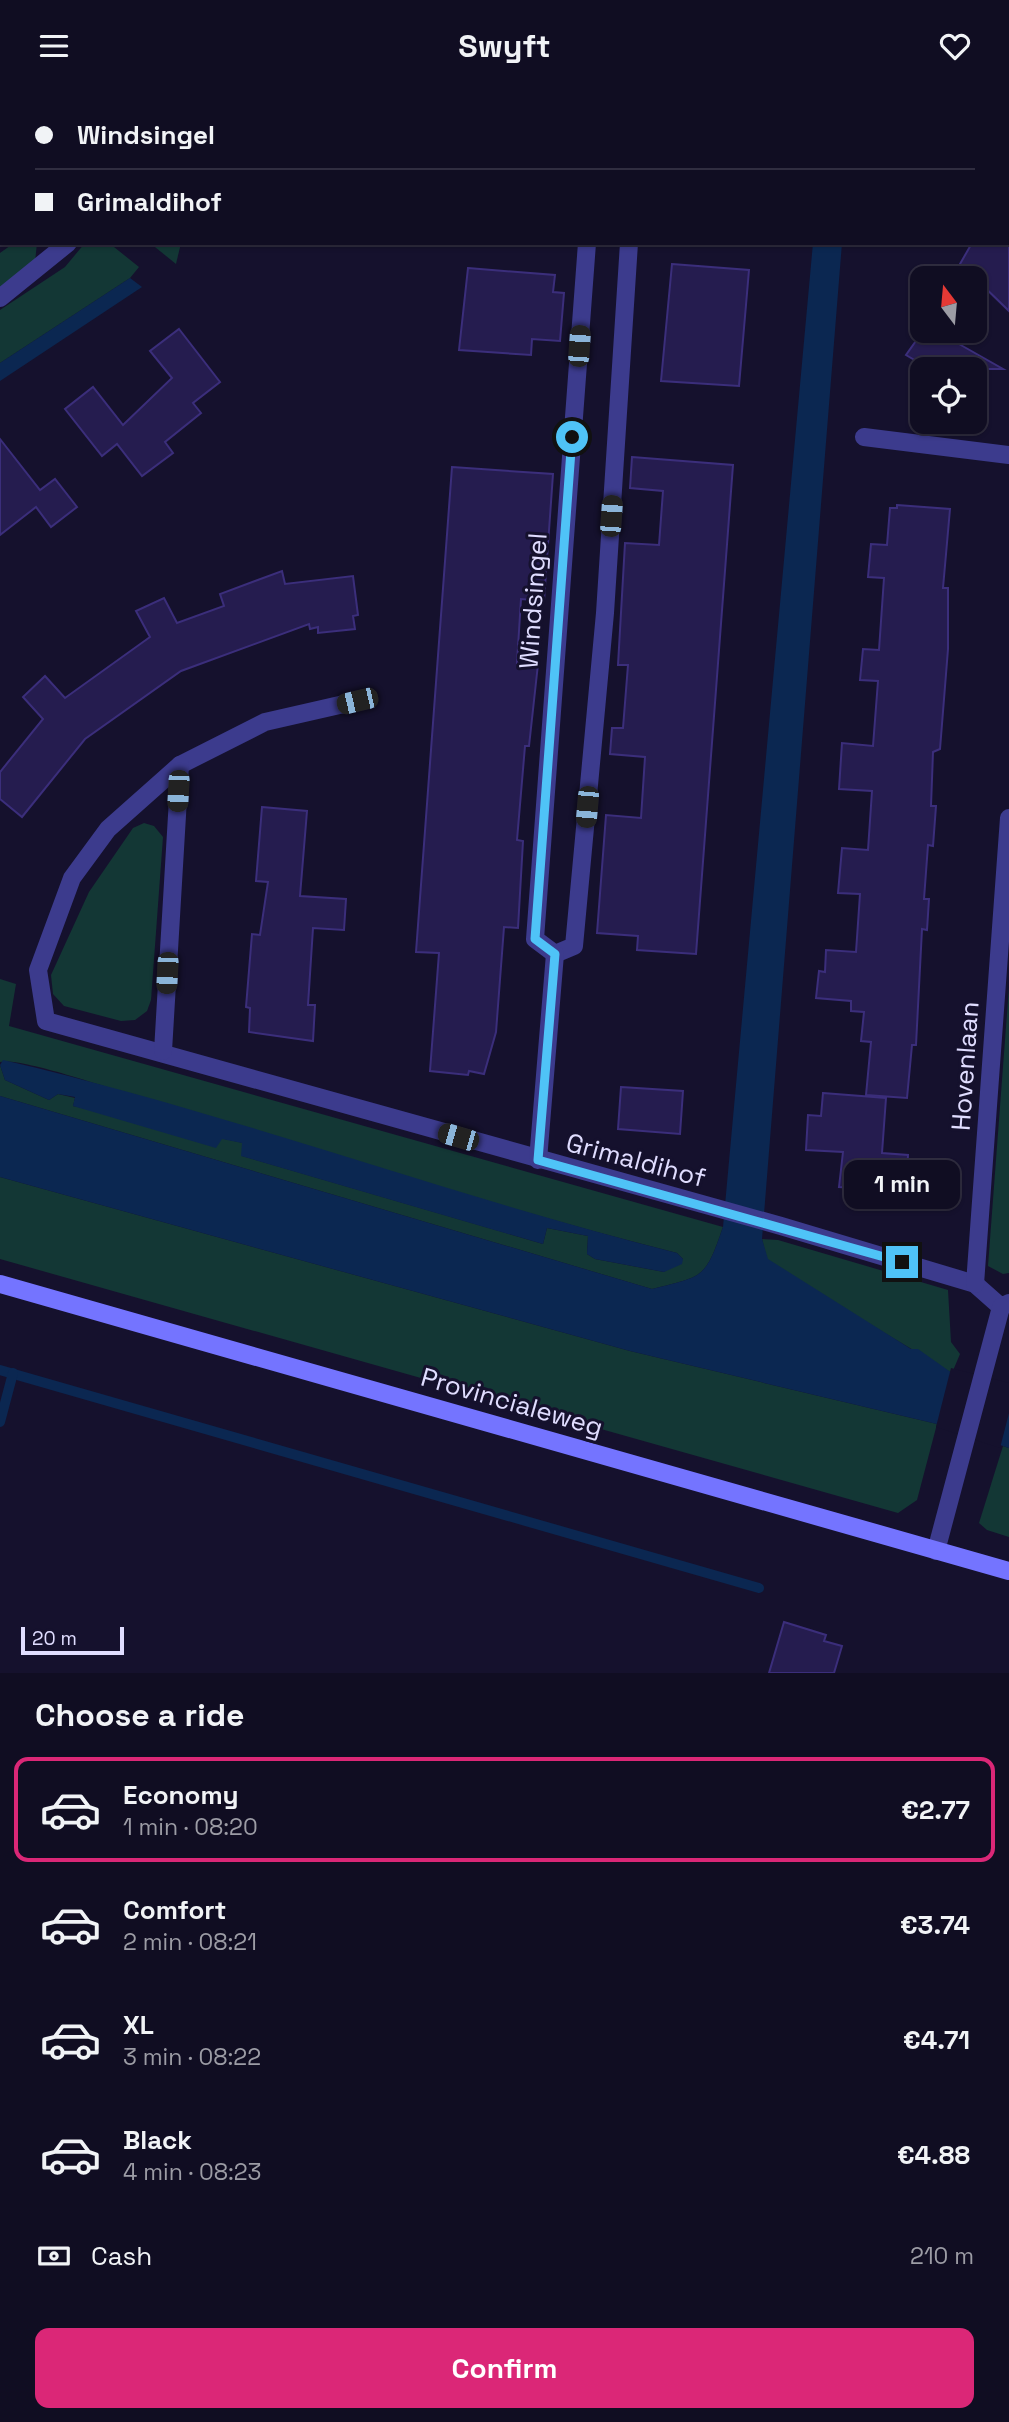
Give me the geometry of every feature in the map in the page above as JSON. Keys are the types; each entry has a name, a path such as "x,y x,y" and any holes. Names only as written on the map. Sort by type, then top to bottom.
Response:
{"main road":[{"name":"Provincialeweg","path":"0,1285 1009,1571"}],"street":[{"path":"0,298 66,245"},
{"name":"Windsingel","path":"555,954 535,939 587,245"},
{"path":"538,1160 555,954 574,946 605,613 629,245"},
{"path":"864,437 1009,455"},
{"name":"Grimaldihof","path":"357,701 265,722 180,765 108,829 72,879 38,970 46,1021 163,1051 538,1160 781,1226 975,1284"},
{"path":"163,1051 180,765"},
{"name":"Hovenlaan","path":"975,1284 1009,818"},
{"path":"936,1551 1005,1305 975,1284"}],"green space":[{"path":"11,245 37,245 35,262 0,288 0,253"},
{"path":"83,245 112,245 139,267 130,278 0,363 0,310 65,267"},
{"path":"152,245 181,245 176,264"},
{"path":"144,823 154,826 163,837 151,1000 147,1011 135,1020 121,1021 64,1006 53,994 51,975 89,892 133,828"},
{"path":"0,979 16,984 9,1026 723,1227 712,1257 700,1273 652,1289 0,1096 0,1065 5,1080 49,1100 58,1094 75,1098 73,1106 243,1143 242,1156 543,1244 547,1228 588,1236 587,1254 595,1259 664,1272 683,1259 677,1253 468,1195 60,1073 24,1064 0,1062"},
{"path":"1009,987 1009,1273 1003,1274 988,1266"},
{"path":"0,1177 630,1351 937,1424 917,1500 898,1513 0,1259"},
{"path":"762,1239 778,1240 948,1290 951,1342 960,1354 952,1373 802,1284 767,1259"},
{"path":"1003,1446 1009,1448 1009,1537 987,1530 979,1523"}],"water":[{"path":"813,245 842,245 762,1239 768,1259 911,1349 918,1349 952,1373 1009,1386 1009,1448 937,1424 630,1351 0,1177 0,1096 652,1289 700,1273 712,1257 723,1227"},
{"path":"130,278 142,287 0,381 0,363"},
{"path":"3,1060 257,1129 508,1206 677,1253 683,1259 682,1264 664,1272 595,1259 587,1254 588,1236 547,1228 543,1244 241,1156 242,1143 222,1139 216,1148 73,1106 75,1097 58,1094 49,1100 5,1080 0,1065"}],"pier":[{"path":"951,1368 1009,1383 1009,1413 1000,1448 936,1427"}],"building":[{"path":"971,245 1009,245 1009,311 987,290 987,266 959,266"},
{"path":"672,264 749,270 739,386 661,381"},
{"path":"468,268 555,275 553,292 564,293 560,341 532,339 531,355 459,350"},
{"path":"179,329 220,382 193,403 201,413 165,442 173,453 142,476 117,444 102,456 65,409 93,387 123,425 172,378 150,351"},
{"path":"914,343 960,343 982,357 910,357 906,355"},
{"path":"987,360 1003,369 987,369"},
{"path":"0,439 40,490 55,479 77,507 51,527 36,507 0,535"},
{"path":"632,457 733,465 696,954 637,950 638,936 597,933 606,815 641,818 645,757 610,754 612,728 623,728 628,665 618,665 625,543 659,545 663,491 630,488"},
{"path":"452,467 553,474 544,601 521,599 517,663 538,664 529,746 525,746 517,840 523,841 518,928 504,927 496,1032 484,1074 469,1071 468,1075 430,1071 439,953 416,952"},
{"path":"897,505 950,509 943,588 948,588 948,649 940,749 933,752 931,806 936,806 933,846 928,845 924,899 929,899 927,930 922,929 916,1045 912,1045 907,1098 866,1095 871,1042 861,1041 864,1012 851,1011 851,1001 816,998 819,971 825,972 826,950 856,952 860,894 838,893 842,848 868,850 872,791 839,789 842,743 873,746 878,681 860,680 863,649 879,650 884,578 868,577 871,544 887,545 890,508 897,508"},
{"path":"282,571 285,584 353,576 358,615 353,616 355,629 318,633 318,627 310,629 309,624 181,671 85,739 22,817 0,799 0,772 43,719 23,697 45,676 65,698 150,637 136,611 164,598 177,623 224,606 220,594"},
{"path":"262,807 307,811 300,896 346,899 344,930 313,928 308,1005 315,1005 313,1041 249,1032 250,1008 246,1007 252,934 260,935 268,882 256,881"},
{"path":"621,1087 683,1091 680,1134 618,1129"},
{"path":"823,1093 886,1098 882,1153 908,1155 906,1191 839,1187 843,1152 806,1150 808,1115 821,1116"},
{"path":"784,1622 826,1635 824,1641 842,1646 834,1673 769,1673"}],"waterway":[{"path":"0,1370 759,1588"},
{"path":"0,1422 13,1373"}],"route":[{"path":"572,437 535,939 555,954 538,1160 902,1262"}]}
